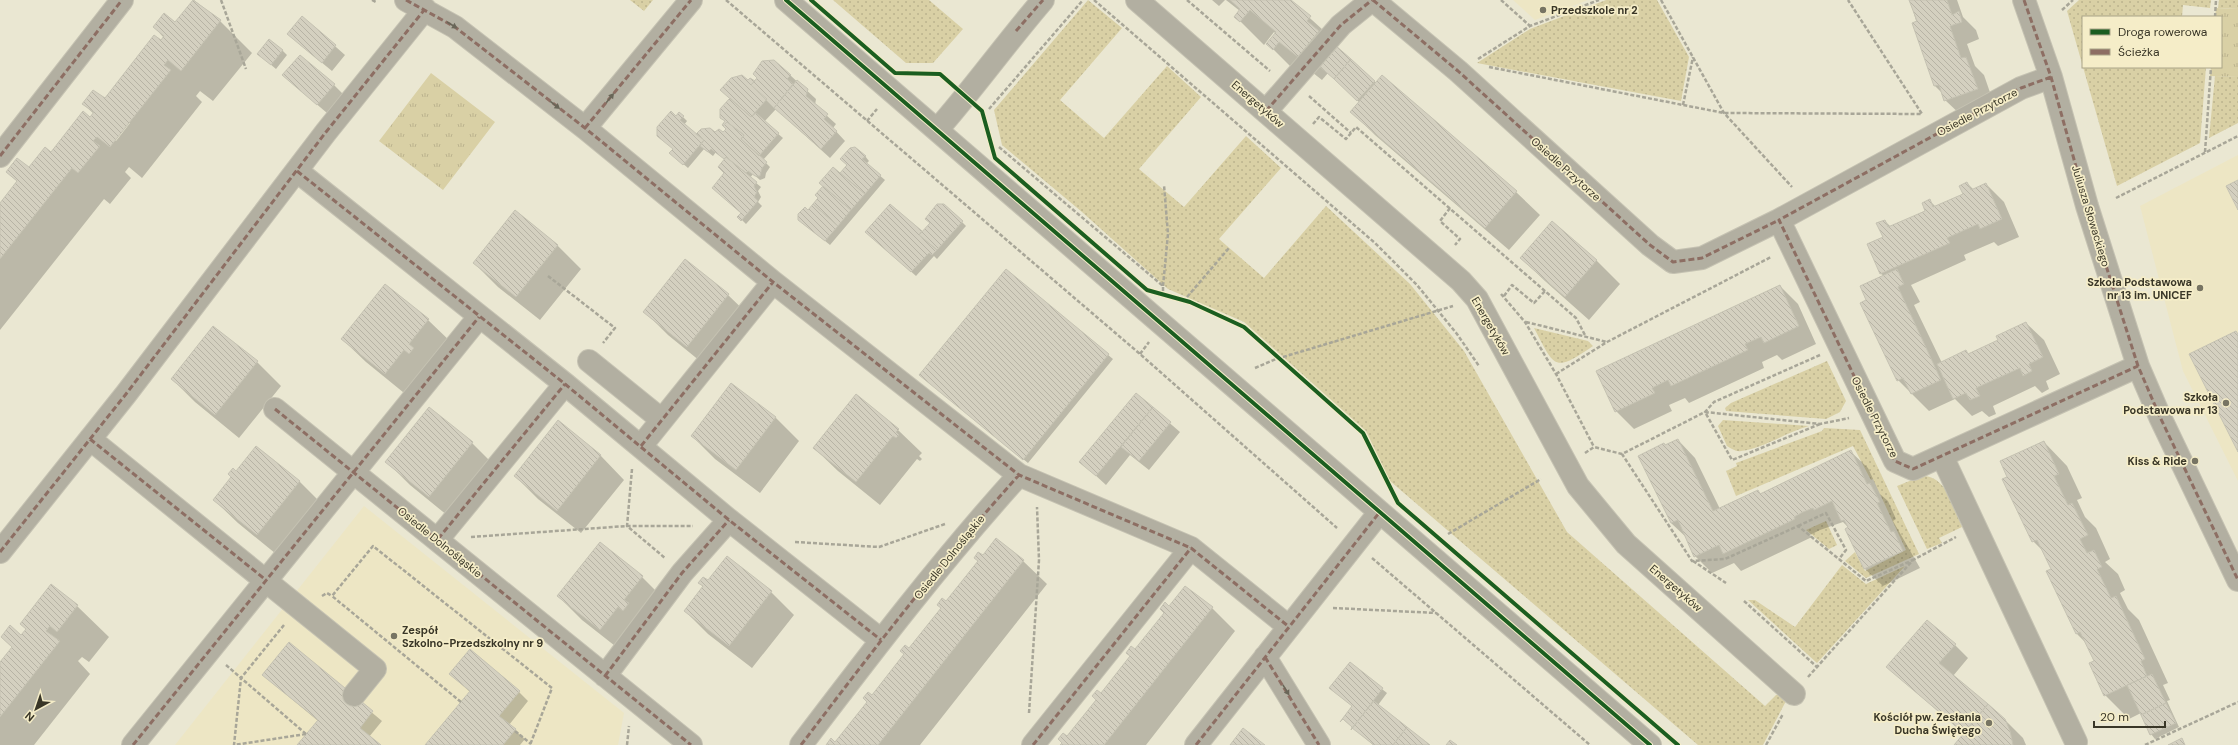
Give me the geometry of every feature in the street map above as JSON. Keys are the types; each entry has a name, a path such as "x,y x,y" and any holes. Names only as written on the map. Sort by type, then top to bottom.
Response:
{"street":[{"path":"0,156 122,0"},
{"path":"406,0 425,9 455,27 585,128 773,282 1019,475 1191,548 1288,626"},
{"path":"585,128 691,0"},
{"path":"786,0 1650,745"},
{"path":"937,130 970,93 1016,31 1042,0"},
{"name":"Energetyków","path":"1137,0 1461,281 1477,299 1578,486 1626,544 1794,694"},
{"name":"Osiedle Przytorze","path":"1266,111 1296,90 1342,25 1372,0 1465,67 1650,245 1674,262 1702,258 1779,220 2021,88 2051,77"},
{"name":"Juliusza Słowackiego","path":"2024,0 2051,77 2087,206 2138,366 2160,417 2235,567"},
{"path":"0,552 90,439 326,132 425,9"},
{"path":"297,171 641,446 726,523 881,640"},
{"name":"Osiedle Przytorze","path":"1779,220 1894,461 1913,469 2138,366"},
{"path":"641,446 773,282"},
{"path":"133,745 479,317"},
{"path":"589,361 662,420"},
{"path":"438,540 565,384"},
{"name":"Osiedle Dolnośląskie","path":"275,409 691,745"},
{"path":"90,439 375,669 354,695"},
{"path":"1942,456 2076,742"},
{"name":"Osiedle Dolnośląskie","path":"801,745 881,640 989,508 1019,475"},
{"path":"1196,745 1379,512"},
{"path":"605,676 682,573 726,523"},
{"path":"1037,741 1191,548"},
{"path":"1265,657 1319,745"}],"path":[{"path":"221,0 246,69"},
{"path":"372,0 376,2"},
{"path":"726,0 1134,349 1341,531"},
{"path":"989,109 1083,0"},
{"path":"1094,0 1375,243 1417,285 1438,310 1479,366"},
{"path":"1186,0 1351,133"},
{"path":"1501,0 1530,26"},
{"path":"1465,67 1530,26 1599,0"},
{"path":"1661,0 1724,113 1808,204"},
{"path":"1465,67 1724,113 1922,114 1848,0"},
{"path":"2062,10 2073,0"},
{"path":"2215,16 2216,0"},
{"path":"1683,105 1693,57"},
{"path":"2204,153 2211,68"},
{"path":"901,73 912,73"},
{"path":"867,121 879,106"},
{"path":"1312,125 1320,117 1346,139 1356,126 1576,318 1586,337"},
{"path":"2116,198 2238,136"},
{"path":"999,147 1163,286"},
{"path":"1164,185 1168,234 1163,286 1164,303"},
{"path":"1450,208 1440,221 1460,239 1452,249"},
{"path":"1190,302 1185,298 1229,248"},
{"path":"1556,374 1607,342 1774,256"},
{"path":"548,276 615,328 589,361"},
{"path":"1504,296 1512,285 1534,303 1545,291"},
{"path":"1158,294 1171,297"},
{"path":"1283,357 1477,299"},
{"path":"1525,322 1607,342"},
{"path":"1273,353 1285,363"},
{"path":"1581,455 1594,448 1622,454 1705,412 1714,402 1821,354"},
{"path":"1254,368 1276,359"},
{"path":"1705,412 1732,460 1820,424 1851,418"},
{"path":"1705,412 1820,424"},
{"path":"627,526 633,453 641,446"},
{"path":"1622,454 1692,561 1726,583"},
{"path":"1448,534 1541,479"},
{"path":"1037,506 1039,560 1028,722 1037,741"},
{"path":"1692,561 1725,558 1826,513 1846,550 1839,559"},
{"path":"792,542 879,547 952,521"},
{"path":"438,540 627,526 726,523"},
{"path":"627,526 682,573"},
{"path":"1798,526 1866,581 1913,560 1944,544 1943,543 1976,528"},
{"path":"461,702 332,596 373,546 552,688 531,744 515,731"},
{"path":"1370,556 1590,745"},
{"path":"1766,745 1794,694 1816,667 1913,560"},
{"path":"1744,601 1816,667"},
{"path":"241,678 306,734 234,745 241,678 299,607"},
{"path":"1325,608 1436,613"},
{"path":"2145,745 2238,702"}],"shaded area":[{"name":"Przedszkole nr 2","path":"1513,0 1588,0 1535,20"},
{"name":"Szkoła Podstawowa nr 13 im. UNICEF","path":"2238,155 2238,481 2183,371 2140,206"},
{"name":"Zespół Szkolno-Przedszkolny nr 9","path":"364,506 624,713 618,745 175,745"}],"green space":[{"path":"630,0 653,0 644,11"},
{"path":"833,0 929,0 963,29 933,63 906,63"},
{"path":"1088,0 1122,28 1060,100 1104,138 1167,66 1201,97 1139,169 1184,207 1246,136 1281,168 1219,239 1264,278 1326,206 1410,284 1464,351 1567,532 1765,706 1776,695 1780,695 1786,701 1763,745 1698,745 1390,481 1366,431 1244,322 1168,289 1082,212 1002,145 994,110"},
{"path":"1606,0 1657,0 1689,57 1681,101 1477,63 1530,29"},
{"path":"2079,0 2211,0 2210,8 2183,5 2182,16 2082,16 2082,64 2067,11"},
{"path":"2219,0 2238,0 2238,9 2218,8"},
{"path":"2216,8 2238,9 2238,77 2210,76 2211,68 2222,68 2222,16 2215,16"},
{"path":"2083,68 2206,68 2200,143 2117,186"},
{"path":"431,73 495,122 443,190 379,141"},
{"path":"2215,76 2238,77 2238,123 2209,138"},
{"path":"1534,328 1588,341 1593,346 1570,360 1563,363 1557,362 1547,351"},
{"path":"1827,361 1846,401 1840,412 1826,419 1726,411 1725,408 1731,403"},
{"path":"1723,420 1809,426 1759,447 1739,451 1727,446 1718,426"},
{"path":"1824,428 1860,430 1919,554 1866,578 1845,561 1855,552 1865,571 1906,550 1873,479 1871,480 1853,446 1736,496 1726,471 1737,466 1736,463 1822,431"},
{"path":"1922,476 1930,477 1943,487 1952,502 1962,527 1939,538 1942,543 1927,549 1897,486"},
{"path":"1826,521 1837,545 1829,549 1806,530"},
{"path":"1842,565 1866,584 1905,566 1817,663 1748,600 1755,600 1795,627"}],"building":[{"path":"193,0 221,20 181,71 168,60 164,65 171,70 110,147 97,137 93,141 100,146 78,173 72,168 0,259 0,203 17,181 6,172 17,158 29,167 45,147 51,152 83,111 90,117 94,112 82,104 93,90 105,98 154,35 161,40 164,36 153,27 164,13 175,22"},
{"path":"1230,0 1291,0 1311,16 1307,21 1319,31 1298,57 1279,42 1273,50 1266,44 1276,32 1250,10 1240,22 1234,17 1240,9"},
{"path":"1909,0 1947,0 1952,15 1959,11 1962,22 1950,26 1961,58 1966,57 1978,89 1944,101 1939,85 1934,86 1912,23 1917,21"},
{"path":"302,16 336,45 322,63 287,34"},
{"path":"269,39 283,50 271,65 257,54"},
{"path":"1335,45 1351,59 1334,79 1318,65"},
{"path":"300,55 335,84 317,105 282,75"},
{"path":"1351,59 1375,81 1357,101 1334,79"},
{"path":"774,60 791,75 787,79 793,84 774,108 751,85 757,78 753,74 762,61"},
{"path":"742,75 748,80 750,78 755,81 751,85 767,99 751,117 720,90 731,78"},
{"path":"1382,75 1517,191 1485,228 1350,112"},
{"path":"797,80 808,89 806,96 828,114 824,119 837,131 821,149 774,108"},
{"path":"730,98 751,117 756,113 779,133 759,156 741,139 744,135 727,122 723,126 722,125 725,121 720,118 720,109"},
{"path":"671,111 676,116 679,112 684,116 680,120 704,140 683,165 669,153 673,149 657,136 657,127"},
{"path":"727,122 744,135 741,139 767,162 762,168 760,176 755,176 748,171 746,173 726,157 724,159 711,149 708,152 700,146 704,140 696,134 701,129 710,128 715,132 719,129 723,132 726,129 723,126"},
{"path":"855,147 866,156 862,159 881,175 865,194 840,173 847,165 840,159 850,148"},
{"path":"726,157 757,182 754,186 757,192 754,197 758,201 741,221 737,217 741,213 712,188 724,173 718,167"},
{"path":"833,167 865,194 851,210 819,183"},
{"path":"2238,180 2238,210 2226,186"},
{"path":"1967,182 1971,190 1986,183 2002,219 1980,229 1978,224 1947,238 1950,243 1880,274 1867,244 1883,237 1876,223 1885,220 1888,227 1925,211 1922,203 1930,199 1933,207 1963,194 1959,186"},
{"path":"823,186 851,210 838,226 813,204 818,198 815,195"},
{"path":"813,204 838,226 825,241 798,220 798,214 805,207 808,210"},
{"path":"890,204 922,231 919,235 937,250 932,255 929,253 911,272 865,232"},
{"path":"937,204 944,204 963,221 937,250 919,235 930,223 925,219"},
{"path":"515,210 558,245 516,297 473,263"},
{"path":"1552,221 1597,260 1565,297 1520,258"},
{"path":"685,259 729,294 687,347 643,312"},
{"path":"1006,269 1109,354 1023,460 919,375"},
{"path":"1897,269 1904,284 1898,287 1941,380 1911,394 1903,378 1897,381 1860,303 1866,300 1860,286"},
{"path":"385,284 429,319 409,344 414,348 409,354 404,350 385,374 341,339"},
{"path":"1780,285 1799,326 1764,343 1761,337 1745,344 1748,350 1671,386 1668,380 1652,388 1655,393 1615,412 1596,371"},
{"path":"2026,322 2043,357 2029,364 2032,371 2023,376 2020,368 1976,388 1980,396 1970,400 1966,393 1953,399 1937,364 1966,350 1968,354 1998,340 1996,336"},
{"path":"213,326 258,361 215,415 171,379"},
{"name":"Szkoła Podstawowa nr 13","path":"2236,331 2238,334 2238,452 2189,354"},
{"path":"731,383 776,417 736,470 691,436"},
{"path":"1136,393 1153,407 1096,476 1079,462"},
{"path":"856,394 899,429 896,432 899,435 896,438 893,436 856,482 813,448"},
{"path":"429,407 473,442 429,497 385,462"},
{"path":"1153,407 1171,422 1139,461 1121,447"},
{"path":"558,420 601,455 557,511 514,476"},
{"path":"1678,439 1713,511 1758,490 1760,494 1851,450 1867,484 1870,483 1880,502 1877,503 1891,532 1894,531 1903,551 1864,569 1845,529 1848,527 1844,520 1841,521 1832,501 1814,510 1813,508 1803,512 1794,517 1795,519 1723,554 1719,545 1694,557 1678,520 1671,523 1638,456 1664,443 1665,445"},
{"path":"2044,441 2059,474 2054,476 2068,505 2072,503 2088,535 2080,539 2087,553 2094,550 2102,567 2097,569 2111,598 2116,596 2145,659 2141,661 2147,676 2104,696 2089,663 2094,661 2080,632 2076,634 2046,571 2051,569 2037,540 2032,542 2002,479 2007,477 2000,461"},
{"path":"256,446 300,481 257,535 213,500 231,477 228,474 233,468 236,471"},
{"path":"996,538 1024,560 878,745 826,745 831,738 835,742 867,702 863,698 868,692 872,695 904,654 900,651 905,645 909,648 941,608 937,605 942,598 946,601 978,561 974,558 978,552 983,555"},
{"path":"600,542 643,576 624,600 629,603 623,611 618,607 600,630 557,596"},
{"path":"727,556 772,591 729,646 684,611 703,586 698,583 703,577 708,580"},
{"path":"51,584 78,605 57,632 50,626 46,631 60,641 0,717 0,662 12,647 1,637 10,625 21,635 26,629 20,624"},
{"path":"1185,586 1213,607 1104,745 1060,745 1062,743 1058,739 1063,733 1067,736 1096,700 1092,696 1097,690 1101,693 1130,656 1126,653 1131,646 1135,649 1164,613 1160,609 1165,602 1169,606"},
{"path":"1927,620 1956,644 1939,663 1988,704 1964,733 1886,667"},
{"path":"289,642 373,711 360,728 381,745 297,745 318,720 262,675"},
{"path":"470,649 520,691 499,716 516,729 503,745 425,745 470,691 449,674"},
{"path":"1350,662 1383,688 1351,730 1352,727 1343,719 1340,722 1352,706 1329,688"},
{"path":"2152,674 2166,703 2141,715 2127,685"},
{"path":"1374,701 1407,727 1393,745 1374,745 1352,728"},
{"path":"2166,703 2176,723 2150,735 2141,715"},
{"name":"Kościół pw. Zesłania Ducha Świętego","path":"1988,704 2005,719 2010,731 2013,745 1954,745"},
{"path":"1407,727 1430,745 1393,745"},
{"path":"1243,728 1265,745 1230,745"},
{"path":"2182,738 2185,745 2168,745"},
{"path":"1450,740 1457,745 1446,745"}],"marked path":[{"path":"0,156 122,0"},
{"path":"406,0 455,27 585,128 773,282 1019,475 1191,548 1288,626"},
{"path":"585,128 691,0"},
{"path":"1016,31 1043,0"},
{"path":"1266,111 1341,25 1372,0"},
{"path":"1373,0 1458,71 1650,245 1673,262 1702,258 1779,220"},
{"path":"2024,0 2051,77 2087,206 2138,366 2160,417 2238,580"},
{"path":"0,552 126,394 326,132 425,9"},
{"path":"2051,77 2021,88 1779,220 1895,461 1913,469 2138,366"},
{"path":"297,171 565,384 729,520 881,640"},
{"path":"641,446 773,282"},
{"path":"133,745 479,317"},
{"path":"438,539 565,384"},
{"path":"275,409 691,745"},
{"path":"90,439 266,580"},
{"path":"801,745 934,574 1019,475"},
{"path":"1196,745 1379,513"},
{"path":"605,676 682,573 729,520"},
{"path":"1033,745 1191,548"},
{"path":"1265,657 1319,745"}],"cycle path":[{"path":"786,0 1650,745"},
{"path":"811,0 895,73 940,74 982,111 995,158 1147,290 1190,302 1244,327 1363,433 1398,503 1678,745"}],"place":[{"name":"Przedszkole nr 2","path":"1543,10"},
{"name":"Szkoła Podstawowa nr 13 im. UNICEF","path":"2200,288"},
{"name":"Szkoła Podstawowa nr 13","path":"2226,403"},
{"name":"Kiss & Ride","path":"2195,461"},
{"name":"Zespół Szkolno-Przedszkolny nr 9","path":"394,636"},
{"name":"Kościół pw. Zesłania Ducha Świętego","path":"1989,723"}]}
